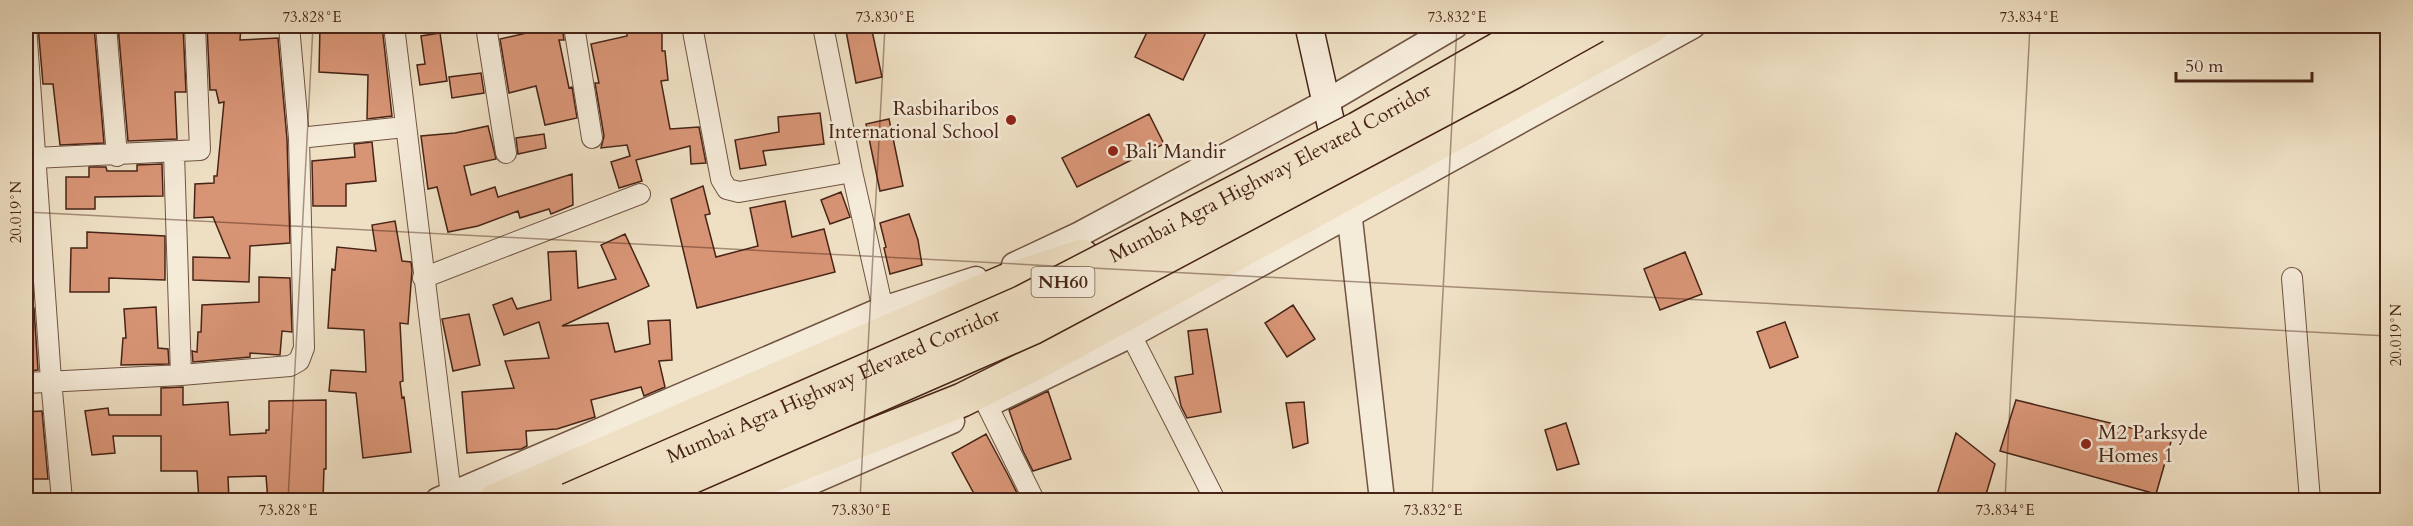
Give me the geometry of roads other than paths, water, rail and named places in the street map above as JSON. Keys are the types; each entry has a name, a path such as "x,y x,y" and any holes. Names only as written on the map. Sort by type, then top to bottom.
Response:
{"highway":[{"name":"Mumbai Agra Highway Elevated Corridor","path":"569,501 1021,303 1357,129 1539,26"},
{"name":"Mumbai Agra Highway Elevated Corridor","path":"639,501 1032,328 1595,26"},
{"path":"715,501 771,488 962,400 1038,362 1652,26"},
{"path":"496,501 1006,281 1082,256"}],"main road":[{"path":"1309,26 1346,195"},
{"path":"542,501 1012,296 1328,114 1512,26"},
{"path":"670,501 1041,338 1346,195 1616,26"}],"street":[{"path":"26,26 34,158 62,501"},
{"path":"106,26 117,156"},
{"path":"34,158 198,152 201,149 195,26"},
{"path":"26,382 182,375 290,366 299,361 304,348 299,138 289,26"},
{"path":"397,26 405,127 423,278 444,498 883,309 1001,271 1070,239 1328,114 1432,33 1455,26"},
{"path":"486,26 506,153"},
{"path":"574,26 592,138"},
{"path":"692,26 721,179 727,189 739,192 852,172"},
{"path":"824,26 852,172 883,309"},
{"path":"771,488 987,405 1131,335 1346,195 1693,26"},
{"path":"299,138 405,127"},
{"path":"174,153 182,375"},
{"path":"423,278 640,194"},
{"path":"1346,195 1382,501"},
{"path":"2292,278 2310,501"},
{"path":"1131,335 1215,501"},
{"path":"987,405 1034,501"}],"place":[{"name":"Rasbiharibos International School","path":"1011,120"},
{"name":"Bali Mandir","path":"1113,151"},
{"name":"M2 Parksyde Homes 1","path":"2086,444"}]}
